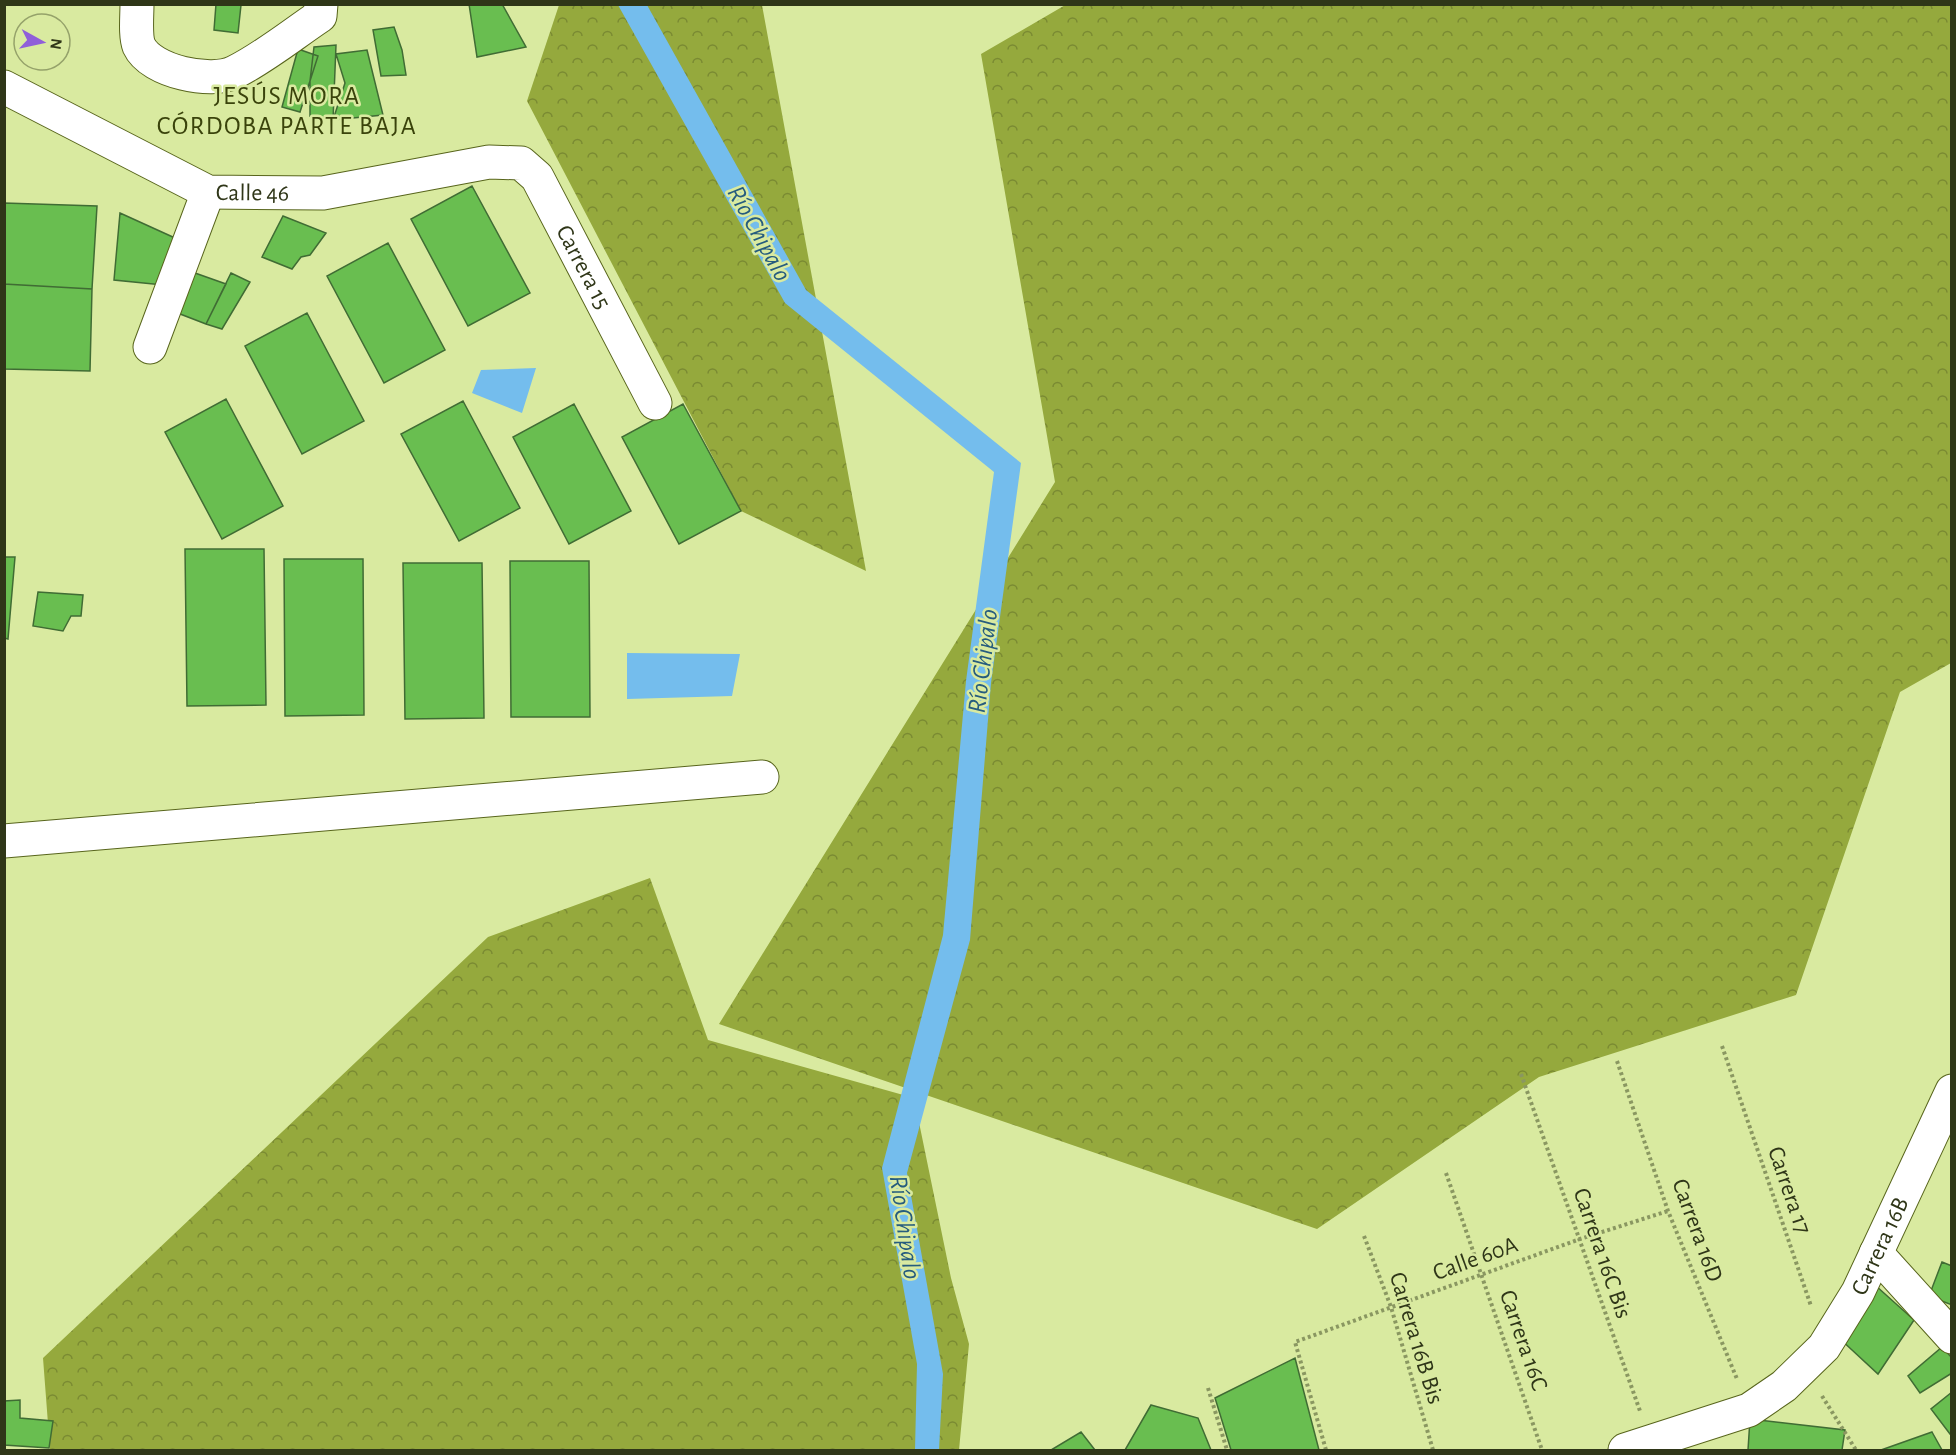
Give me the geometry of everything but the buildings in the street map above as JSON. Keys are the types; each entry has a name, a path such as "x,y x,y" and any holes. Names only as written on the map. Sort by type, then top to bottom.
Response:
{"street":[{"path":"137,4 139,45 150,59 175,72 212,78 234,73 320,16 321,4"},
{"name":"Calle 46","path":"4,87 208,192 323,194 489,162"},
{"name":"Carrera 15","path":"489,162 521,163 537,177 655,403"},
{"path":"150,347 208,192"},
{"path":"4,841 762,777"},
{"name":"Carrera 16B","path":"1804,1367 1858,1292 1952,1092"},
{"path":"1876,1253 1952,1337"},
{"path":"1638,1447 1749,1410 1804,1367"}],"path":[{"name":"Carrera 17","path":"1722,1046 1804,1367 1856,1450"},
{"name":"Carrera 16D","path":"1617,1061 1668,1211 1749,1410"},
{"name":"Carrera 16C Bis","path":"1521,1074 1580,1239 1638,1447"},
{"name":"Carrera 16C","path":"1446,1173 1542,1450"},
{"name":"Calle 60A","path":"1326,1450 1295,1342 1580,1239 1668,1211"},
{"name":"Carrera 16B Bis","path":"1364,1236 1391,1306 1432,1450"},
{"path":"1208,1388 1227,1450"}],"green space":[{"path":"1067,4 1951,5 1951,663 1900,692 1796,995 1539,1077 1317,1229 719,1024 1055,482 981,54"},
{"path":"559,5 762,5 866,571 741,511 527,101"},
{"path":"650,878 708,1040 914,1098 951,1278 969,1344 959,1450 50,1450 43,1358 488,937"}],"water":[{"name":"Río Chipalo","path":"618,5 647,5 806,290 1021,463 991,683 970,940 907,1173 943,1374 939,1450 915,1450 917,1364 882,1168 943,935 966,681 994,472 785,303"},
{"path":"536,368 522,413 472,393 481,370"},
{"path":"627,653 740,654 732,696 627,699"}],"district":[{"name":"JESÚS MORA CÓRDOBA PARTE BAJA","path":"287,110"}]}
